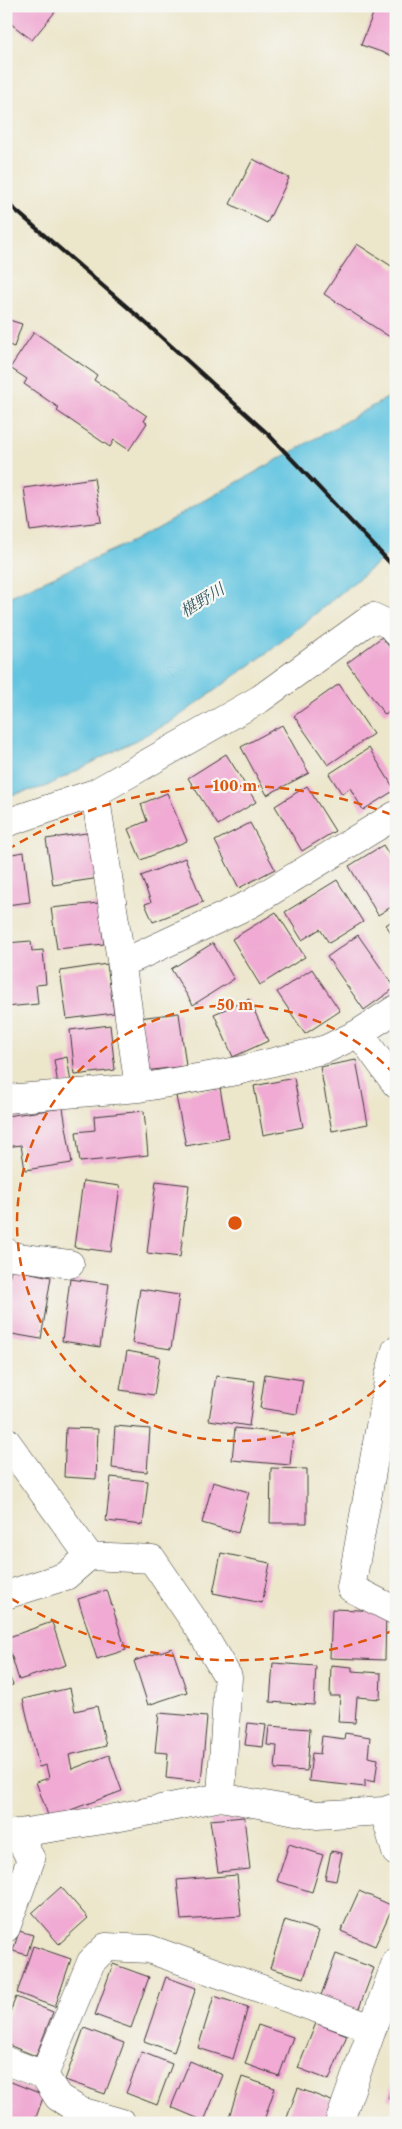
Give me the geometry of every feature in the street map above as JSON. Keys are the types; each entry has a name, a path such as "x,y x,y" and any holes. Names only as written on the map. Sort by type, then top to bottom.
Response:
{"street":[{"path":"6,823 95,793 260,699 373,617 390,625 396,632"},
{"path":"95,793 121,960 138,1088"},
{"path":"121,960 134,958 250,904 396,815"},
{"path":"6,1099 138,1088 237,1071 326,1049 360,1033 396,1009"},
{"path":"360,1033 396,1084"},
{"path":"6,1252 12,1256 70,1264"},
{"path":"396,1350 389,1376 351,1588 396,1611"},
{"path":"6,1442 89,1556"},
{"path":"6,1594 66,1576 89,1556 152,1559 199,1628 228,1677 221,1797"},
{"path":"11,1834 110,1819 221,1797 317,1815 390,1809 396,1852"},
{"path":"6,1928 31,1859 11,1834"},
{"path":"44,2074 91,1962 106,1947 149,1949 372,2028"},
{"path":"339,2123 396,1962"},
{"path":"6,2061 44,2074 58,2097 80,2111 122,2123"}],"water":[{"name":"椹野川","path":"396,393 396,548 271,650 171,722 45,787 6,796 6,598 133,541"}],"building":[{"path":"6,6 59,7 32,40 6,20"},
{"path":"376,6 396,6 396,57 361,45"},
{"path":"253,159 289,178 267,223 230,204"},
{"path":"357,244 396,269 396,341 324,294"},
{"path":"6,319 22,324 14,347 9,345 7,352"},
{"path":"34,332 97,375 94,380 147,416 144,421 147,423 129,450 114,440 110,447 57,411 59,408 24,384 27,379 10,368"},
{"path":"94,478 101,522 30,531 24,488"},
{"path":"382,637 396,656 396,707 385,715 347,663"},
{"path":"339,684 373,734 328,765 294,716"},
{"path":"282,725 309,773 267,795 241,747"},
{"path":"369,748 395,790 363,810 350,788 342,794 329,774"},
{"path":"226,754 256,802 218,825 188,778"},
{"path":"307,786 335,831 302,851 275,806"},
{"path":"167,793 187,841 141,860 128,829 147,821 141,804"},
{"path":"250,823 275,869 239,888 215,841"},
{"path":"93,832 100,878 53,885 46,839"},
{"path":"383,845 396,866 396,904 378,915 349,866"},
{"path":"24,852 30,902 6,905 6,855"},
{"path":"185,858 203,902 153,922 145,904 151,902 141,876"},
{"path":"337,880 363,922 329,943 320,929 302,940 285,912"},
{"path":"99,903 104,944 57,949 51,908"},
{"path":"276,912 305,957 260,985 232,939"},
{"path":"396,918 396,940 386,925"},
{"path":"358,935 395,988 364,1010 327,957"},
{"path":"31,941 32,951 43,950 46,984 36,985 38,1004 6,1007 6,943"},
{"path":"213,943 234,979 193,1005 171,969"},
{"path":"107,964 114,1013 67,1019 60,971"},
{"path":"312,969 340,1011 305,1034 277,992"},
{"path":"249,999 268,1041 233,1057 214,1014"},
{"path":"179,1013 186,1066 145,1071 139,1018"},
{"path":"110,1025 115,1070 75,1075 70,1030"},
{"path":"67,1057 71,1083 58,1085 54,1060"},
{"path":"356,1060 368,1124 332,1131 320,1067"},
{"path":"294,1078 303,1127 263,1135 254,1086"},
{"path":"220,1088 229,1138 186,1146 176,1096"},
{"path":"63,1108 72,1163 25,1170 21,1145 6,1147 6,1116"},
{"path":"144,1111 148,1155 80,1162 76,1132 95,1130 94,1116"},
{"path":"83,1181 120,1186 111,1252 74,1247"},
{"path":"156,1181 189,1185 180,1257 147,1253"},
{"path":"11,1269 51,1277 41,1339 6,1333 6,1295"},
{"path":"70,1279 109,1284 100,1347 62,1341"},
{"path":"140,1289 179,1295 171,1349 132,1343"},
{"path":"127,1351 160,1357 154,1395 120,1390"},
{"path":"265,1374 303,1380 297,1414 260,1408"},
{"path":"216,1376 255,1381 249,1426 209,1420"},
{"path":"115,1426 150,1429 147,1472 112,1468"},
{"path":"66,1428 98,1429 96,1479 64,1477"},
{"path":"235,1428 293,1434 290,1465 232,1460"},
{"path":"271,1468 307,1469 307,1523 270,1523"},
{"path":"111,1477 148,1481 143,1525 106,1521"},
{"path":"213,1482 249,1492 238,1533 202,1523"},
{"path":"221,1553 270,1563 262,1603 213,1593"},
{"path":"107,1590 126,1650 97,1659 78,1599"},
{"path":"332,1609 386,1611 385,1660 330,1658"},
{"path":"52,1622 66,1665 19,1680 6,1638"},
{"path":"172,1648 187,1692 148,1705 134,1661"},
{"path":"273,1663 316,1666 314,1705 270,1702"},
{"path":"331,1665 352,1667 352,1671 381,1673 380,1699 357,1697 355,1723 338,1722 340,1696 330,1696"},
{"path":"6,1668 13,1685 6,1687"},
{"path":"70,1688 75,1711 97,1706 106,1746 69,1755 72,1769 109,1755 122,1791 49,1818 36,1782 49,1778 46,1765 39,1767 23,1699"},
{"path":"159,1713 207,1717 201,1782 166,1778 168,1753 155,1752"},
{"path":"248,1723 266,1725 263,1747 245,1745"},
{"path":"269,1726 310,1729 307,1771 275,1769 277,1746 267,1745"},
{"path":"345,1733 370,1737 368,1757 378,1759 375,1782 365,1780 365,1787 309,1781 312,1753 320,1754 322,1736 344,1739"},
{"path":"244,1817 250,1869 218,1872 210,1820"},
{"path":"289,1844 323,1855 312,1892 277,1881"},
{"path":"331,1851 342,1853 336,1881 325,1879"},
{"path":"237,1875 241,1916 181,1920 177,1880"},
{"path":"61,1887 88,1918 59,1944 32,1913"},
{"path":"359,1891 393,1906 375,1946 341,1931"},
{"path":"285,1920 319,1931 304,1978 270,1968"},
{"path":"19,1931 33,1935 27,1955 13,1951"},
{"path":"33,1946 71,1959 55,2007 17,1993"},
{"path":"336,1954 374,1968 358,2011 320,1998"},
{"path":"113,1964 149,1977 131,2028 95,2015"},
{"path":"166,1977 196,1988 174,2052 144,2041"},
{"path":"214,1996 248,2007 233,2059 198,2048"},
{"path":"16,1997 53,2012 36,2056 6,2044 6,2022"},
{"path":"316,2023 347,2035 329,2080 298,2068"},
{"path":"258,2025 293,2037 279,2076 245,2064"},
{"path":"84,2028 124,2043 105,2094 65,2080"},
{"path":"142,2052 172,2064 157,2105 126,2093"},
{"path":"190,2061 223,2075 204,2121 171,2107"},
{"path":"396,2067 396,2101 388,2099"},
{"path":"242,2077 275,2088 263,2123 227,2123"},
{"path":"6,2080 44,2095 34,2123 6,2123"},
{"path":"298,2088 334,2102 326,2123 285,2123"}],"railway":[{"path":"6,202 148,325 268,434 396,569"}]}
